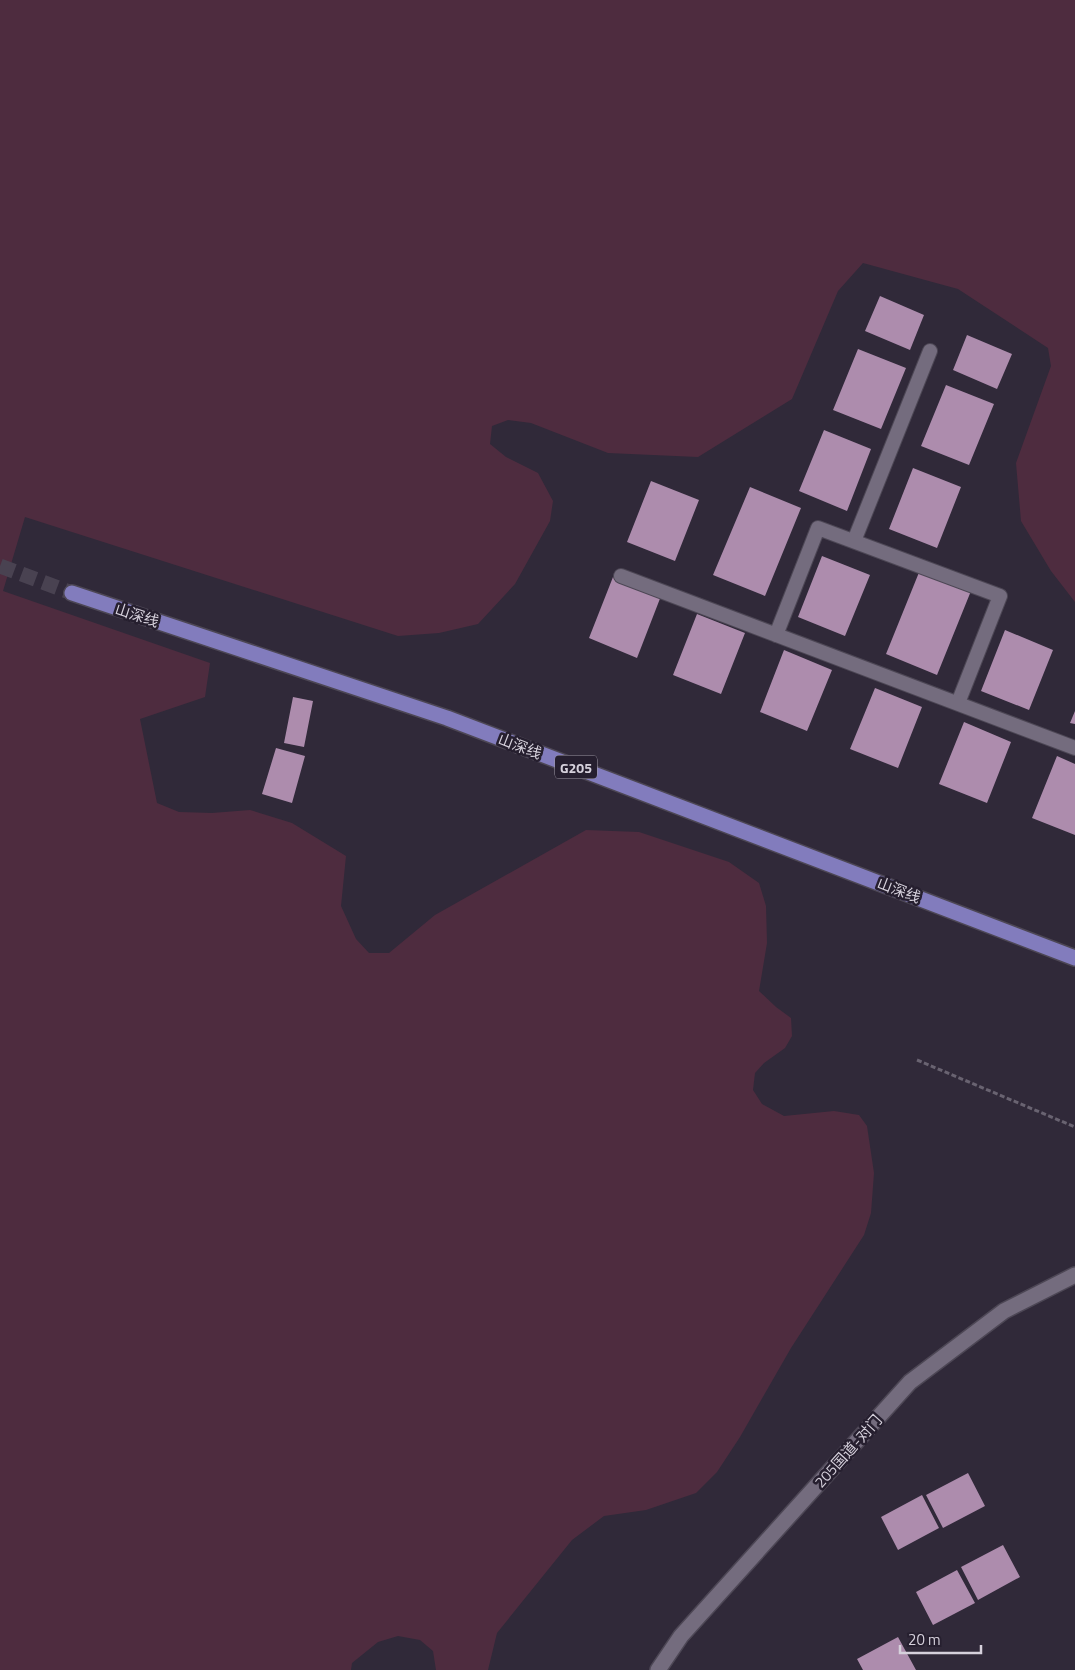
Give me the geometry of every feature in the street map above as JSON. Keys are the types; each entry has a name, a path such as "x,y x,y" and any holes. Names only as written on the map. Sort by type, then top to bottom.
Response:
{"highway":[{"name":"山深线","path":"72,593 446,718 1075,958"}],"street":[{"name":"205国道-对门","path":"658,1670 681,1636 910,1382 1004,1311 1075,1275"}],"lane":[{"path":"854,541 930,351"},
{"path":"776,635 818,528 854,541 1000,596 958,703"},
{"path":"621,576 1075,748"}],"path":[{"path":"917,1060 1075,1127"}],"shaded area":[{"path":"0,0 1075,0 1075,602 1051,571 1021,521 1016,463 1051,366 1048,348 958,289 863,263 838,291 792,399 698,457 608,453 531,423 508,420 492,426 490,444 506,457 538,473 553,501 550,521 515,584 478,624 439,633 398,636 25,517 3,591 210,663 205,697 140,719 157,803 179,812 212,813 250,810 292,823 346,856 341,906 356,939 369,953 389,953 435,915 586,830 639,832 729,862 759,883 766,906 767,943 759,991 791,1018 792,1036 785,1048 764,1063 755,1073 753,1090 762,1104 784,1116 834,1111 859,1115 867,1126 874,1173 871,1213 864,1235 791,1348 740,1437 717,1472 696,1493 646,1510 604,1516 572,1540 497,1633 488,1670 436,1670 433,1651 420,1640 398,1636 378,1642 352,1663 351,1670 0,1670"}],"building":[{"path":"880,296 924,315 910,350 865,331"},
{"path":"967,335 1012,354 997,389 953,370"},
{"path":"858,349 906,368 881,429 833,410"},
{"path":"946,385 994,404 969,465 921,446"},
{"path":"824,430 871,449 847,511 799,491"},
{"path":"913,468 961,487 937,548 889,529"},
{"path":"651,481 699,500 675,561 627,542"},
{"path":"750,487 801,508 765,596 713,575"},
{"path":"822,556 870,575 845,636 798,617"},
{"path":"922,565 973,586 937,675 886,654"},
{"path":"613,577 661,596 637,658 589,638"},
{"path":"697,614 745,633 721,694 673,675"},
{"path":"1005,630 1053,650 1029,710 981,691"},
{"path":"784,650 832,670 807,731 760,712"},
{"path":"875,688 922,707 898,768 850,749"},
{"path":"293,697 313,701 304,747 284,743"},
{"path":"1075,711 1075,724 1070,723"},
{"path":"964,722 1011,742 987,803 939,784"},
{"path":"276,748 305,756 292,803 262,794"},
{"path":"1057,756 1075,764 1075,835 1032,818"},
{"path":"968,1473 985,1506 943,1528 926,1495"},
{"path":"922,1495 939,1528 898,1550 881,1517"},
{"path":"1003,1545 1020,1577 978,1600 961,1567"},
{"path":"957,1570 975,1603 933,1625 916,1592"},
{"path":"898,1637 916,1670 863,1670 857,1659"}],"tunnel":[{"path":"0,566 72,593"}]}
